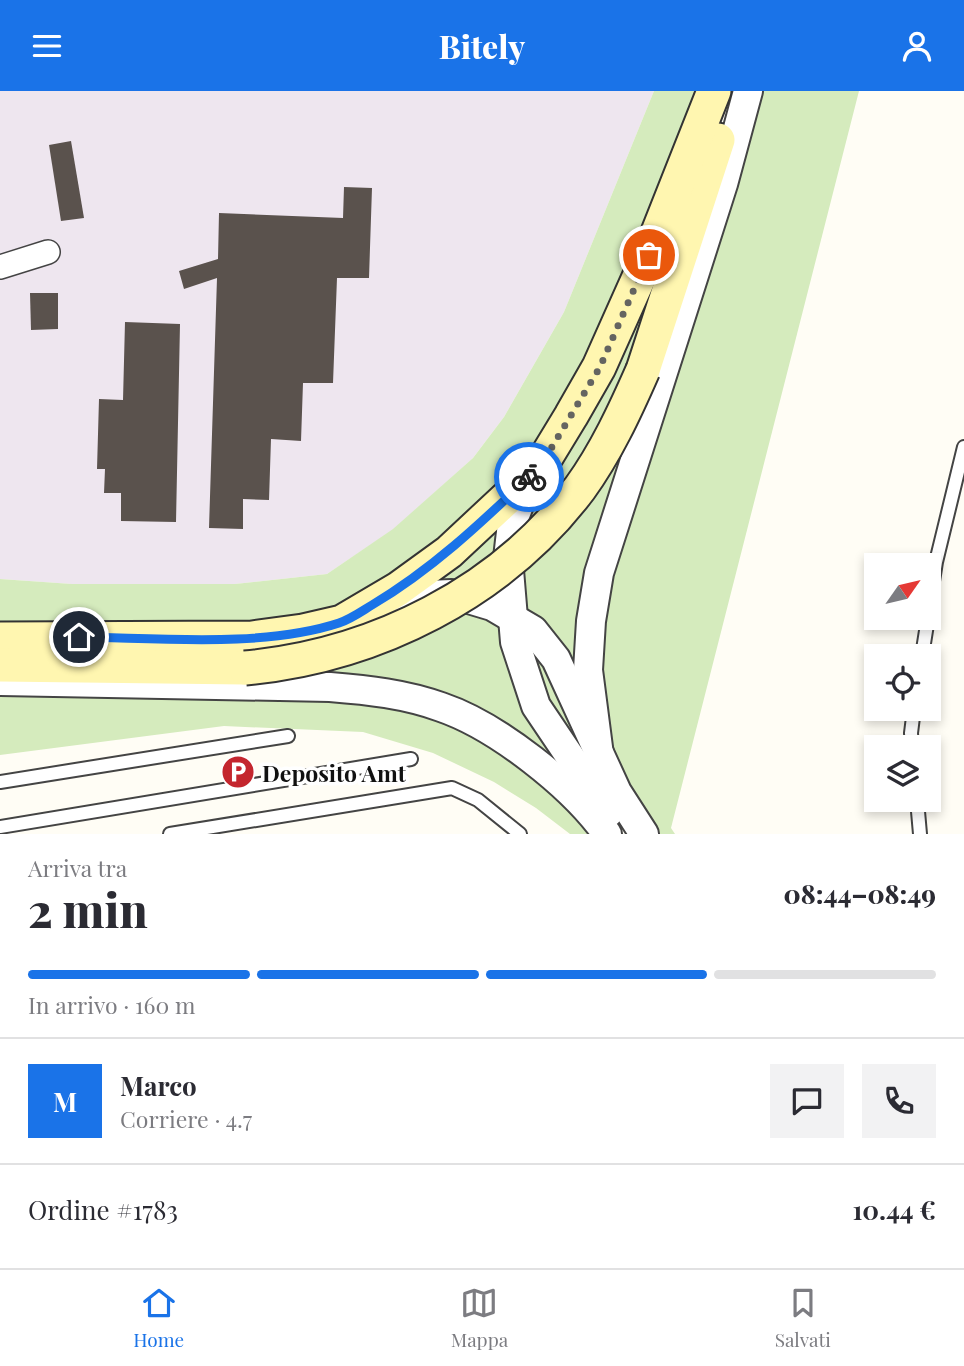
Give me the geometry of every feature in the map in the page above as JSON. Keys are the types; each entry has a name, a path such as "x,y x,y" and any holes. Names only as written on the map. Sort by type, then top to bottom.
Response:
{"main road":[{"path":"0,639 252,638 303,631 342,622 398,589 449,552 540,467 600,367 690,156 714,91"},
{"path":"0,665 245,668 274,665 380,636 425,617 454,602 506,564 552,521 580,487 626,410 643,370 734,91"}],"street":[{"path":"599,755 588,670 591,621 599,573 723,184 748,91"},
{"path":"0,267 48,252"},
{"path":"540,467 523,495 513,523 508,558 515,642 536,706 622,834"},
{"path":"342,622 426,595 452,594 475,599 533,630 556,659 617,792 644,834"},
{"path":"0,681 330,687 379,691 414,699 444,707 512,745 582,804 607,834"}],"lane":[{"path":"938,553 964,447"},
{"path":"0,782 288,736"},
{"path":"0,827 411,759"},
{"path":"170,834 452,788 478,800 520,834"},
{"path":"918,812 920,834"}],"shaded area":[{"path":"0,91 654,91 564,312 504,417 473,458 394,529 327,574 235,584 151,585 72,584 0,579"}],"green space":[{"path":"654,91 703,91 600,342 526,464 392,586 299,621 0,625 0,579 72,584 235,584 327,574 393,529 473,458 504,417 564,312"},
{"path":"752,91 859,91 671,828 675,834 656,834 605,743 596,702 604,579"},
{"path":"690,190 652,378 580,697 517,613 523,510"},
{"path":"512,502 506,606 432,586"},
{"path":"471,603 493,614 585,797 511,733 270,676"},
{"path":"538,644 601,789 542,706 527,660"},
{"path":"0,691 355,697 433,711 519,762 596,834 570,834 536,808 494,782 433,753 363,732 224,726 0,755"}],"building":[{"path":"71,141 84,218 61,221 49,145"},
{"path":"344,187 372,188 369,278 337,278 333,383 303,383 301,441 271,439 269,500 243,499 243,529 209,528 217,278 184,289 179,271 218,259 219,213 343,218"},
{"path":"30,293 58,293 58,329 31,330"},
{"path":"125,322 180,324 176,522 121,521 121,493 104,493 105,469 97,469 99,399 123,400"}],"way so far":[{"path":"529,477 540,467 600,367 649,255"}],"place":[{"name":"Deposito Amt","path":"238,772"}],"route":[{"path":"79,637 252,638 342,622 398,589 449,552 529,477"}]}
